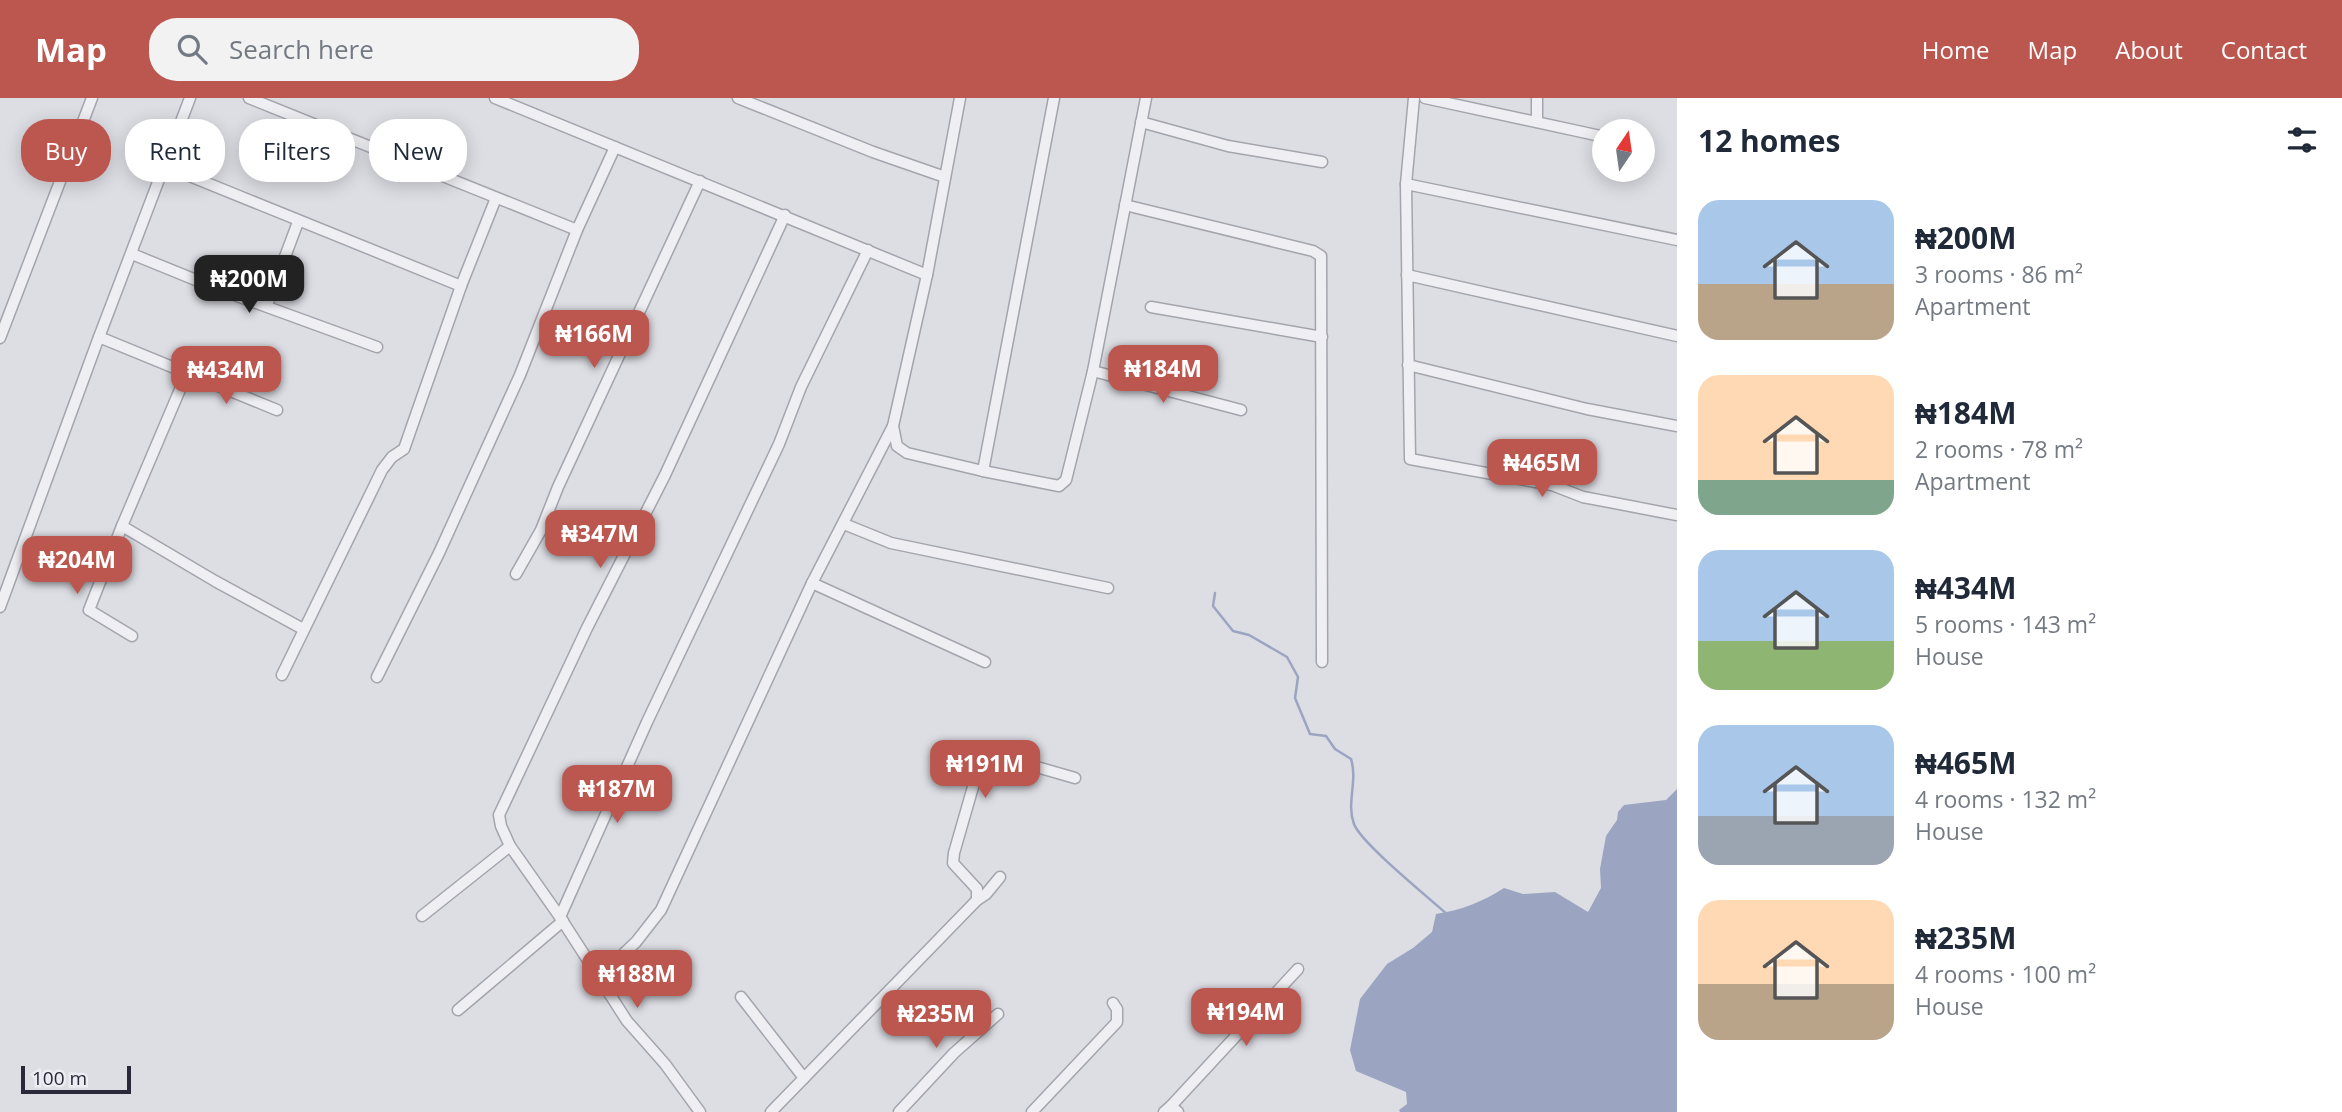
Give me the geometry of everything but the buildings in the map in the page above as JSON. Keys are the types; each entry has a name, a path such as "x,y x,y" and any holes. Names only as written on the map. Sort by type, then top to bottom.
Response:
{"street":[{"path":"0,338 92,98"},
{"path":"182,119 190,98"},
{"path":"249,98 577,230"},
{"path":"495,98 927,275"},
{"path":"738,98 873,152 945,177"},
{"path":"598,978 636,942 661,910 813,583 894,426 927,275 960,98"},
{"path":"983,471 1054,98"},
{"path":"894,426 897,446 907,453 1059,486 1066,480 1093,371 1146,98"},
{"path":"1414,98 1406,184 1410,459 1552,485 1583,497 1677,514"},
{"path":"1425,98 1592,134"},
{"path":"1536,122 1538,98"},
{"path":"1141,122 1228,146 1322,162"},
{"path":"377,677 439,553 520,375 577,230 615,147"},
{"path":"516,574 541,530 558,487 700,181"},
{"path":"0,607 159,182"},
{"path":"203,182 461,286"},
{"path":"1406,184 1677,240"},
{"path":"282,676 383,470 392,457 404,449 461,286 496,198"},
{"path":"1125,205 1321,256 1322,662"},
{"path":"700,1112 665,1064 627,1021 510,846 499,815 587,628 665,475 785,215"},
{"path":"267,305 298,222"},
{"path":"457,1010 561,919 647,722 779,444 815,357 869,250"},
{"path":"132,254 218,289 377,347"},
{"path":"1407,275 1677,336"},
{"path":"1151,307 1322,337"},
{"path":"99,337 277,410"},
{"path":"1408,365 1587,409 1677,426"},
{"path":"1093,371 1241,410"},
{"path":"132,636 89,610 187,373"},
{"path":"844,524 891,543 1108,588"},
{"path":"122,526 303,629"},
{"path":"813,583 985,662"},
{"path":"977,900 978,889 953,863 981,759 995,755 1076,778"},
{"path":"422,916 510,846"},
{"path":"771,1112 1000,877"},
{"path":"1171,1110 1298,969"},
{"path":"741,997 803,1078"},
{"path":"1032,1112 1117,1021 1117,1009 1113,1003"},
{"path":"899,1112 954,1054 998,1014"}],"water":[{"path":"1677,789 1677,1112 1400,1112 1407,1104 1406,1092 1356,1071 1350,1050 1360,999 1387,964 1432,932 1436,914 1471,905 1504,888 1523,894 1555,892 1588,912 1601,888 1600,869 1606,836 1617,820 1618,812 1624,805 1666,800"}],"waterway":[{"path":"1215,593 1213,606 1233,631 1249,635 1287,657 1298,677 1295,698 1310,734 1326,736 1335,749 1351,759 1352,816 1359,833 1448,915"}]}
